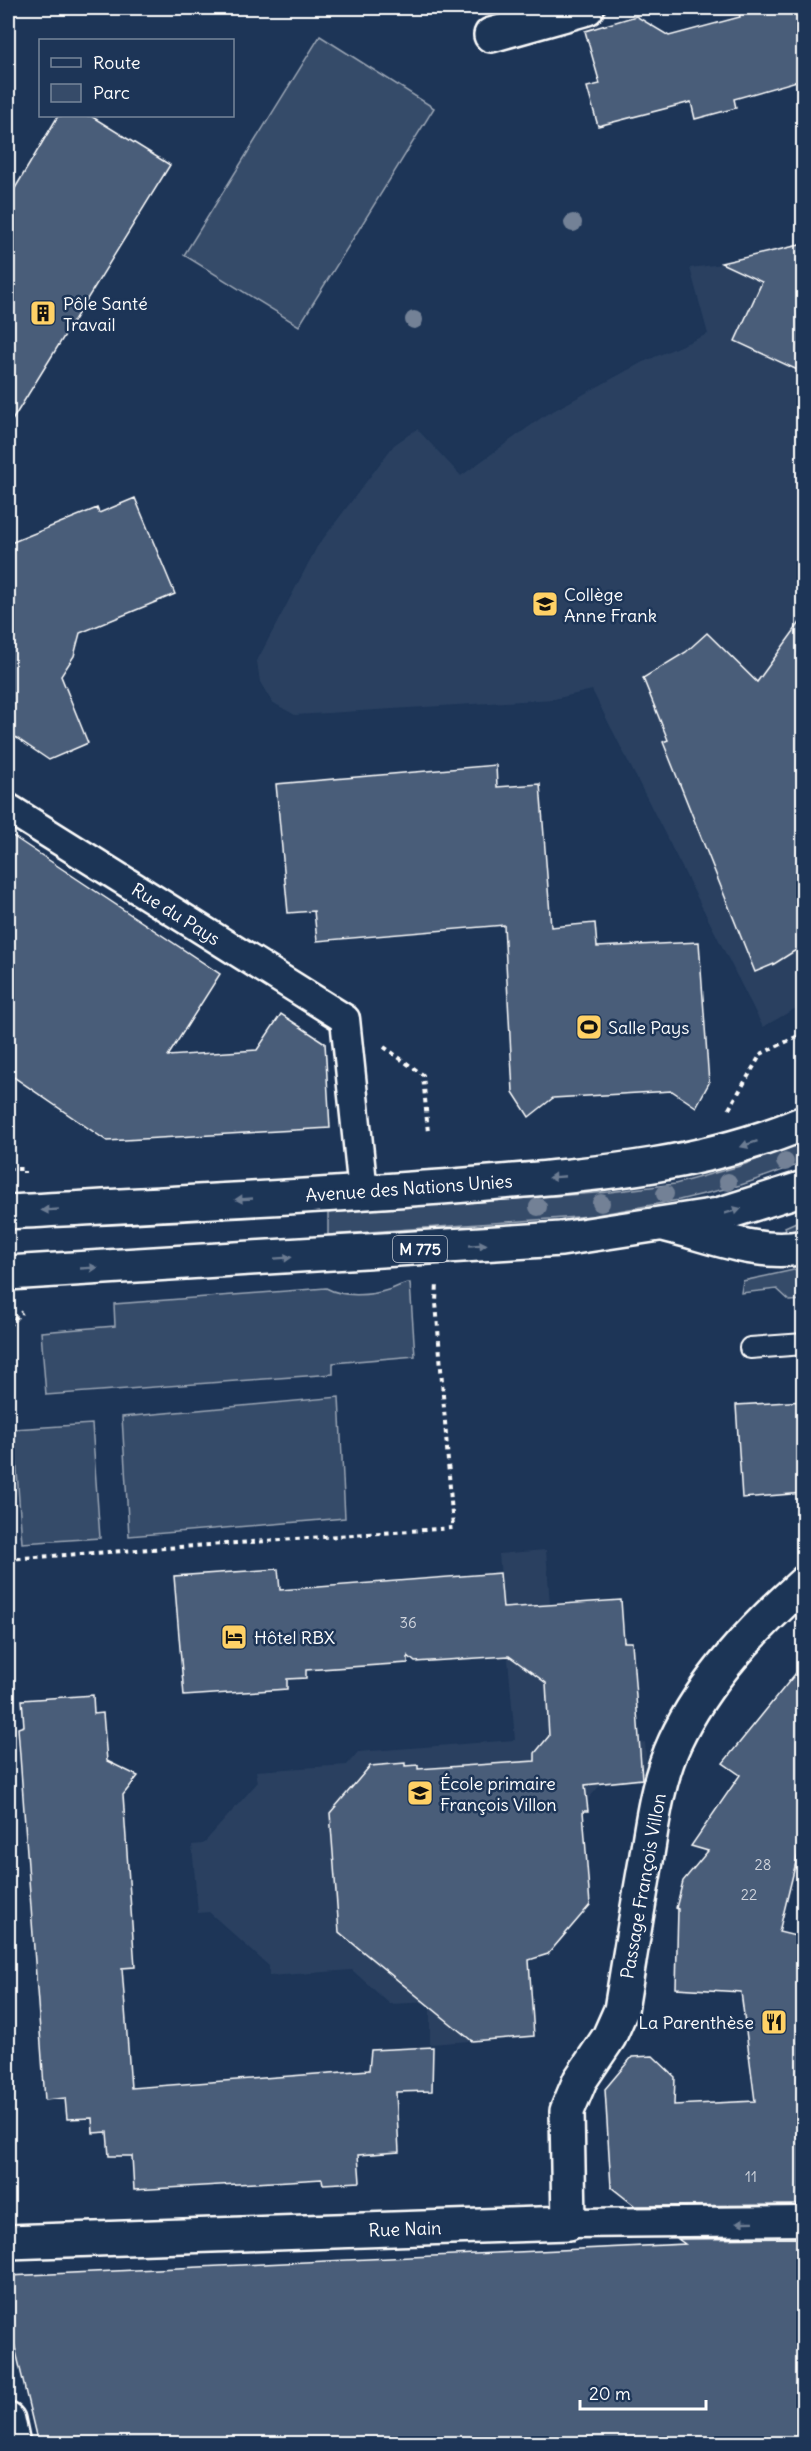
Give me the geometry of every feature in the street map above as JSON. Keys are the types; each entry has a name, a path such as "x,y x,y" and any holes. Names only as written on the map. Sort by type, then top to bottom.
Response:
{"main road":[{"path":"491,35 587,8"},
{"name":"Avenue des Nations Unies","path":"8,1212 363,1192 621,1171 676,1163 736,1148 804,1123"},
{"name":"M 775","path":"8,1273 558,1239 718,1215 804,1188"},
{"path":"668,1224 774,1250 804,1247"},
{"name":"Passage François Villon","path":"569,2223 567,2110 576,2088 609,2037 621,2010 651,1827 674,1744 689,1715 733,1656 761,1623 804,1582"},
{"name":"Rue Nain","path":"8,2242 569,2223"},
{"path":"8,2420 13,2444"}],"street":[{"name":"Rue du Pays","path":"8,808 345,1019"},
{"path":"345,1019 363,1192"},
{"name":"Rue Nain","path":"569,2223 804,2221"}],"lane":[{"path":"750,1348 804,1344"}],"path":[{"path":"345,1019 423,1075 428,1133"},
{"path":"8,1559 453,1528 436,1302 437,1283"},
{"path":"8,1326 23,1311"}],"shaded area":[{"name":"Collège Anne Frank","path":"803,244 803,1004 763,1027 592,690 554,699 295,715 272,702 260,682 257,661 317,547 394,445 417,429 461,476 544,416 641,363 708,334 690,268 723,264 770,250"},
{"name":"École primaire François Villon","path":"546,1550 550,1605 621,1600 624,1639 632,1642 640,1743 645,1742 647,1773 641,1780 602,1783 582,1806 590,1905 550,1952 528,1954 534,2036 430,2044 430,2002 390,2004 352,1970 269,1976 269,1966 209,1912 198,1913 192,1845 203,1844 258,1782 256,1771 347,1765 358,1752 515,1740 499,1554"}],"green space":[{"path":"320,36 434,108 299,326 184,255"},
{"path":"803,1142 803,1163 741,1185 679,1200 591,1216 328,1235 328,1213 609,1192 675,1184 740,1166"},
{"path":"803,1219 803,1237 790,1240 785,1227"},
{"path":"803,1268 803,1300 790,1301 777,1289 741,1293 743,1281"},
{"path":"410,1283 415,1356 333,1363 333,1374 46,1395 41,1332 115,1326 114,1304 326,1288 340,1293 365,1294 381,1292"},
{"path":"339,1397 345,1518 129,1536 122,1417"},
{"path":"92,1424 100,1538 22,1543 14,1429"}],"building":[{"path":"738,8 804,8 804,79 734,99 736,108 695,119 691,102 598,126 587,87 600,84 585,31 636,16 669,36 740,17"},
{"name":"Pôle Santé Travail","path":"57,117 93,117 170,165 8,427 8,200"},
{"path":"804,244 804,373 735,341 762,282 721,263"},
{"path":"135,498 175,594 80,633 74,656 61,676 88,743 49,760 8,732 8,544 97,508 99,513"},
{"path":"804,617 804,945 774,964 755,972 663,742 668,740 643,678 686,652 707,633 757,682"},
{"path":"496,765 497,787 540,784 551,927 595,923 597,947 699,942 709,1083 696,1107 672,1091 553,1098 529,1117 513,1092 504,925 317,941 314,911 288,913 276,784"},
{"path":"8,833 220,974 168,1056 257,1050 281,1014 325,1043 330,1128 107,1141 8,1073"},
{"path":"804,1401 804,1493 742,1498 736,1405"},
{"name":"École primaire François Villon","path":"278,1569 280,1590 500,1573 503,1608 621,1600 624,1642 632,1642 642,1779 585,1785 588,1811 583,1811 590,1905 548,1954 529,1960 534,2036 472,2041 339,1932 330,1813 370,1766 405,1763 405,1766 418,1765 418,1769 535,1761 535,1753 549,1736 546,1683 509,1656 415,1662 408,1656 408,1663 306,1670 306,1678 287,1679 287,1689 184,1696 174,1576"},
{"path":"804,1663 804,1851 799,1850 779,1932 804,1938 804,2205 635,2206 611,2187 605,2089 632,2057 653,2056 675,2077 674,2105 755,2101 741,1992 676,1988 678,1909 676,1908 683,1881 708,1851 691,1846 740,1775 723,1763"},
{"path":"93,1695 94,1714 103,1713 107,1761 138,1776 123,1795 135,1967 122,1968 131,2088 369,2070 371,2050 433,2047 432,2091 396,2092 399,2152 358,2155 360,2182 323,2184 322,2179 134,2190 132,2156 109,2156 107,2132 93,2133 92,2118 67,2119 65,2098 45,2100 18,1728 24,1726 22,1700"},
{"path":"804,2238 804,2444 38,2444 8,2318 8,2276 685,2244 678,2239"}],"place":[{"name":"Pôle Santé Travail","path":"43,313"},
{"name":"Collège Anne Frank","path":"545,604"},
{"name":"Salle Pays","path":"589,1027"},
{"name":"Hôtel RBX","path":"234,1637"},
{"name":"École primaire François Villon","path":"420,1793"},
{"name":"La Parenthèse","path":"774,2022"}]}
